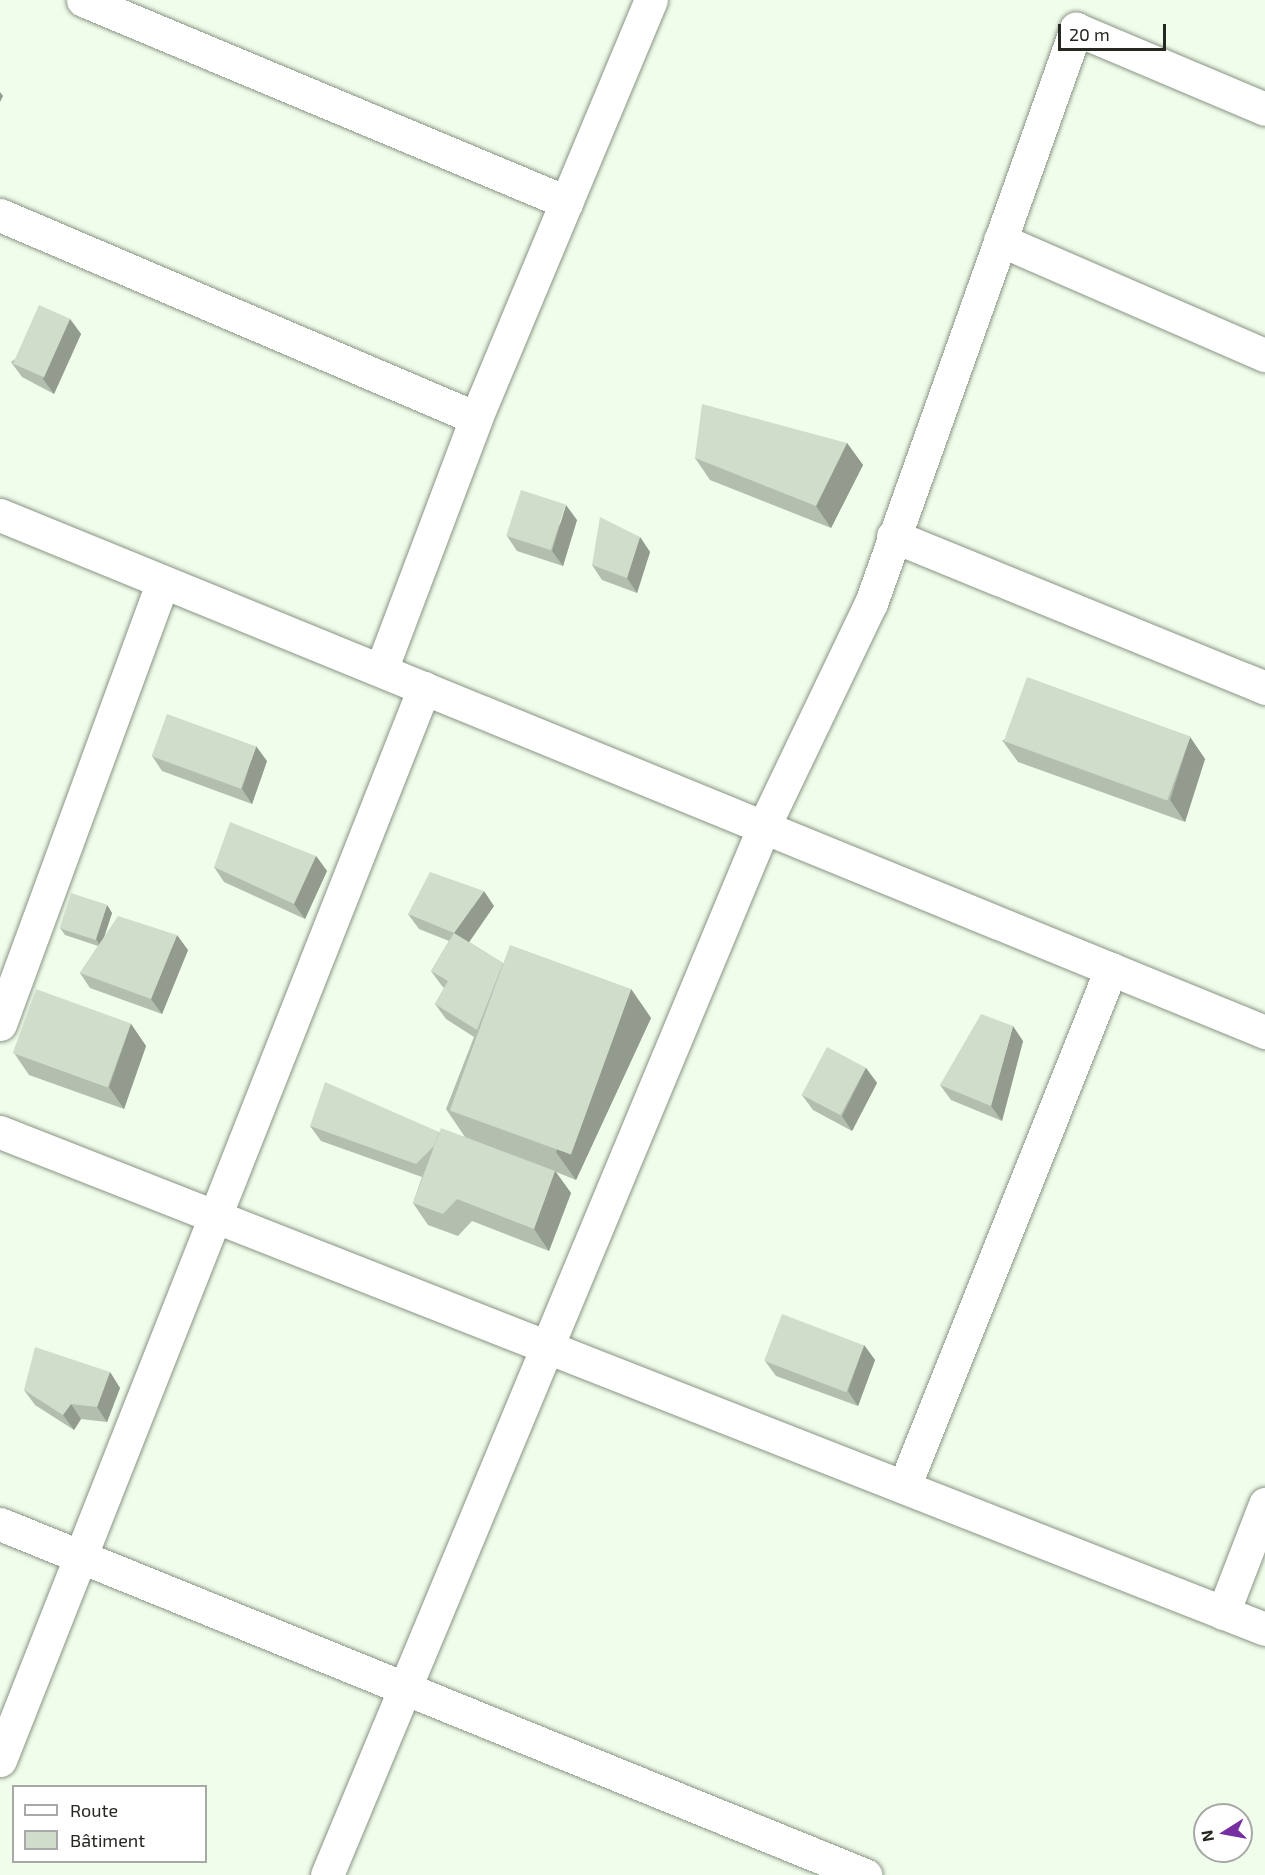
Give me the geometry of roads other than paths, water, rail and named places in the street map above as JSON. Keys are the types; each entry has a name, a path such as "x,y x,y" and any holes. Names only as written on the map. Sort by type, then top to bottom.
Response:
{"street":[{"path":"83,0 566,202"},
{"path":"381,670 476,418 651,0"},
{"path":"327,1875 764,826 871,603 893,536 1076,29 1265,110"},
{"path":"0,215 476,418"},
{"path":"1000,240 1265,355"},
{"path":"0,515 1265,1032"},
{"path":"893,536 1265,688"},
{"path":"0,1024 163,582"},
{"path":"0,1760 424,688"},
{"path":"904,1487 1111,969"},
{"path":"0,1132 1265,1629"},
{"path":"1223,1613 1265,1504"},
{"path":"0,1524 865,1875"}]}
